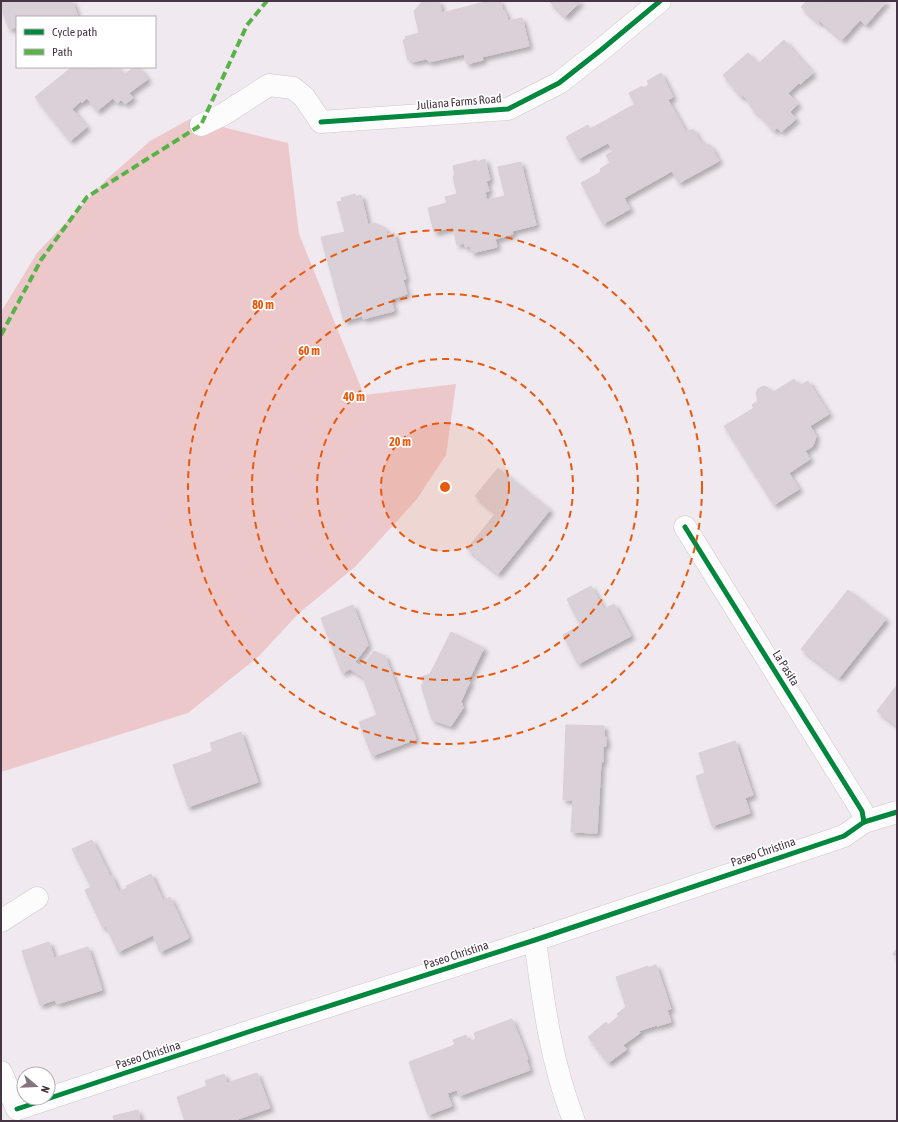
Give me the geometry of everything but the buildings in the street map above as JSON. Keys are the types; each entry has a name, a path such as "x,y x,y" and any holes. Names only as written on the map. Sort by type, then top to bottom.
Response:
{"street":[{"name":"Juliana Farms Road","path":"201,125 224,114 269,85 293,88 304,97 322,122 508,109 558,83 601,50 660,1"},
{"name":"La Pasita","path":"685,527 862,811 864,822"},
{"name":"Paseo Christina","path":"1,1072 17,1109 535,940 844,836 864,822 897,812"},
{"path":"1,921 36,898"},
{"path":"535,940 550,1037 557,1067 574,1121"}],"shaded area":[{"path":"190,119 288,143 299,234 364,395 456,384 446,455 417,499 355,567 299,613 259,656 188,713 1,772 1,312 37,253 107,179 150,141"}],"marked path":[{"path":"1,335 41,260 87,197 201,125 247,25 267,1"}],"cycle path":[{"path":"321,122 508,109 559,83 660,1"},
{"path":"685,527 862,811 864,822"},
{"path":"17,1109 254,1030 535,940 844,836 864,822 897,812"}]}
